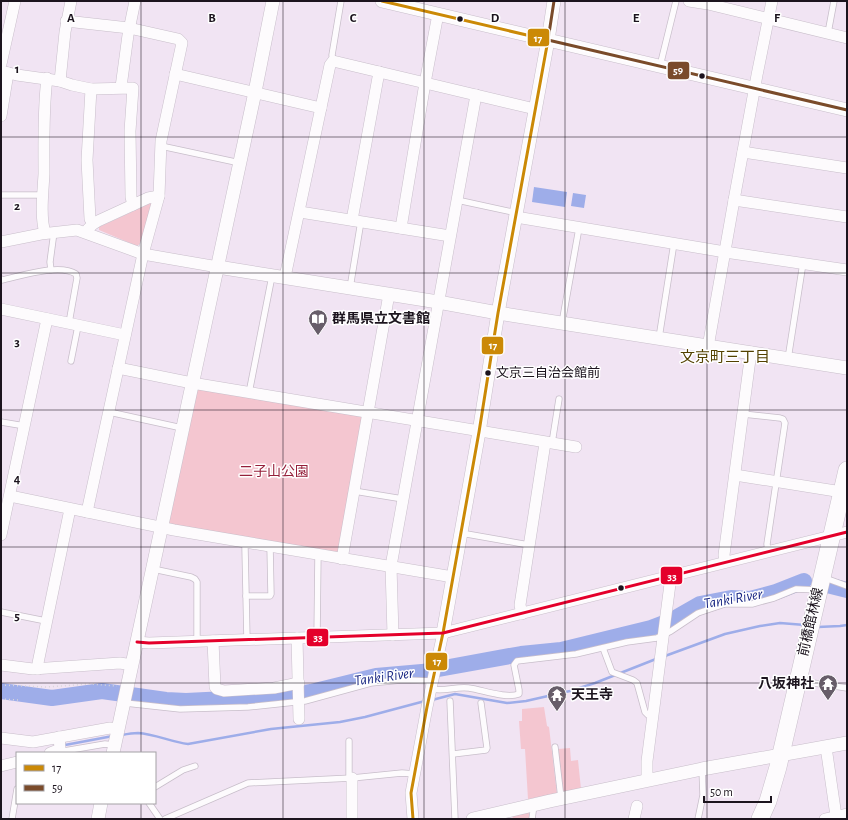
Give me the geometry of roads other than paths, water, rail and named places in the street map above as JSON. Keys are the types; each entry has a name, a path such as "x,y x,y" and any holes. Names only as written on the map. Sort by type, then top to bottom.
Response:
{"main road":[{"name":"前橋館林線","path":"760,819 769,795 780,756 820,584 839,533 842,492 847,470"}],"street":[{"path":"1,64 15,1"},
{"path":"60,80 66,21 71,1"},
{"path":"121,87 129,28 135,1"},
{"path":"114,749 256,92 273,1"},
{"path":"382,1 847,110"},
{"path":"413,819 412,793 415,774 443,633 554,1"},
{"path":"689,1 709,3 769,20 847,38"},
{"path":"708,347 772,1"},
{"path":"401,228 438,14"},
{"path":"66,21 129,28 180,41 182,46 161,146 159,196 143,254 87,512"},
{"path":"279,276 300,212 330,65 333,61 535,109"},
{"path":"1,116 5,72 60,80 72,85 90,89 131,87 134,90 130,131 131,197 133,205"},
{"path":"356,221 379,72"},
{"path":"175,74 322,108"},
{"path":"47,78 45,101 43,228 49,233"},
{"path":"90,89 87,160 90,228"},
{"path":"393,635 390,566 476,95"},
{"path":"743,152 847,168"},
{"path":"1,242 74,229 90,228 148,198 159,196"},
{"path":"734,200 847,217"},
{"path":"300,212 450,236"},
{"path":"516,215 579,228 847,270"},
{"path":"90,228 143,254 498,313 847,368"},
{"path":"342,559 353,490 389,294"},
{"path":"1,309 125,335"},
{"path":"1,535 3,516 10,496 47,319"},
{"path":"725,562 724,554 751,352"},
{"path":"118,368 249,393 576,447"},
{"path":"522,614 520,605 549,443"},
{"path":"735,475 842,492"},
{"path":"10,496 162,528 453,577"},
{"path":"38,669 46,621 70,509"},
{"path":"138,642 197,642 443,633 670,577 839,533"},
{"path":"648,780 647,761 654,716 670,577"},
{"path":"297,638 299,719"},
{"path":"213,641 215,687 217,689 224,691 274,688 299,683"},
{"path":"1,665 38,669 120,663 132,665"},
{"path":"1,738 28,743 110,728 118,729"},
{"path":"55,751 58,737"},
{"path":"473,819 489,817 534,805 702,769 847,743"},
{"path":"824,819 842,815 826,747"},
{"path":"1,766 16,762"},
{"path":"351,778 352,819"},
{"path":"98,819 101,804"},
{"path":"634,819 637,806"}],"lane":[{"path":"333,61 332,55 341,1"},
{"path":"660,66 676,1"},
{"path":"828,33 834,1"},
{"path":"161,146 240,163"},
{"path":"1,195 43,195"},
{"path":"457,200 516,215"},
{"path":"350,288 356,221"},
{"path":"562,323 579,228"},
{"path":"49,233 51,270"},
{"path":"659,339 674,243"},
{"path":"788,358 803,263"},
{"path":"1,279 59,269 73,272 78,276 71,361"},
{"path":"249,393 279,276"},
{"path":"549,443 559,399"},
{"path":"108,412 183,428"},
{"path":"743,414 780,418 784,421 785,426 767,544 768,551"},
{"path":"1,422 25,426"},
{"path":"353,490 403,499"},
{"path":"461,532 530,545"},
{"path":"246,542 247,640"},
{"path":"246,596 270,596 271,594 270,546"},
{"path":"317,637 318,554"},
{"path":"153,569 191,577 197,582 197,642"},
{"path":"125,703 170,709 197,710 299,702 371,683 402,680 433,685 438,690 466,688 507,695 517,695 519,694 519,690 514,665 517,661 576,654 627,642 658,638 698,614 724,604 752,604 774,598 796,589 820,584 847,586"},
{"path":"1,612 46,621"},
{"path":"603,648 612,672 637,683 646,712 648,715 654,716"},
{"path":"798,680 847,688"},
{"path":"450,701 455,819"},
{"path":"453,754 486,750 482,703"},
{"path":"349,741 351,778"},
{"path":"55,751 64,751 105,744 114,749"},
{"path":"555,747 561,799"},
{"path":"156,786 182,770 195,766"},
{"path":"698,819 703,795 702,769"},
{"path":"165,819 248,783 351,778 402,773 415,774"},
{"path":"12,819 16,796"},
{"path":"150,804 160,819"},
{"path":"532,819 534,805"}],"water":[{"path":"534,187 567,192 565,207 532,202"},
{"path":"573,193 586,195 584,208 571,206"}],"waterway":[{"name":"Tanki River","path":"1,691 52,698 102,691 166,700 186,701 286,696 311,692 376,676 422,672 521,654 561,650 651,628 672,620 700,604 731,598 750,599 776,592 804,581"},
{"name":"Tanki River","path":"827,585 847,590"},
{"path":"665,656 725,634 760,626 780,623 805,625"},
{"path":"818,627 847,625"},
{"path":"432,700 455,694 507,703 526,701 570,691 595,683 656,659"},
{"path":"122,735 136,733 144,734 188,744 271,729 340,722 425,701"},
{"path":"65,745 113,736"}],"place":[{"name":"群馬県立文書館","path":"318,336"},
{"name":"文京三自治会館前","path":"488,373"},
{"name":"八坂神社","path":"828,701"},
{"name":"天王寺","path":"557,712"}],"district":[{"name":"文京町三丁目","path":"725,357"}],"park label":[{"name":"二子山公園","path":"274,472"}]}
